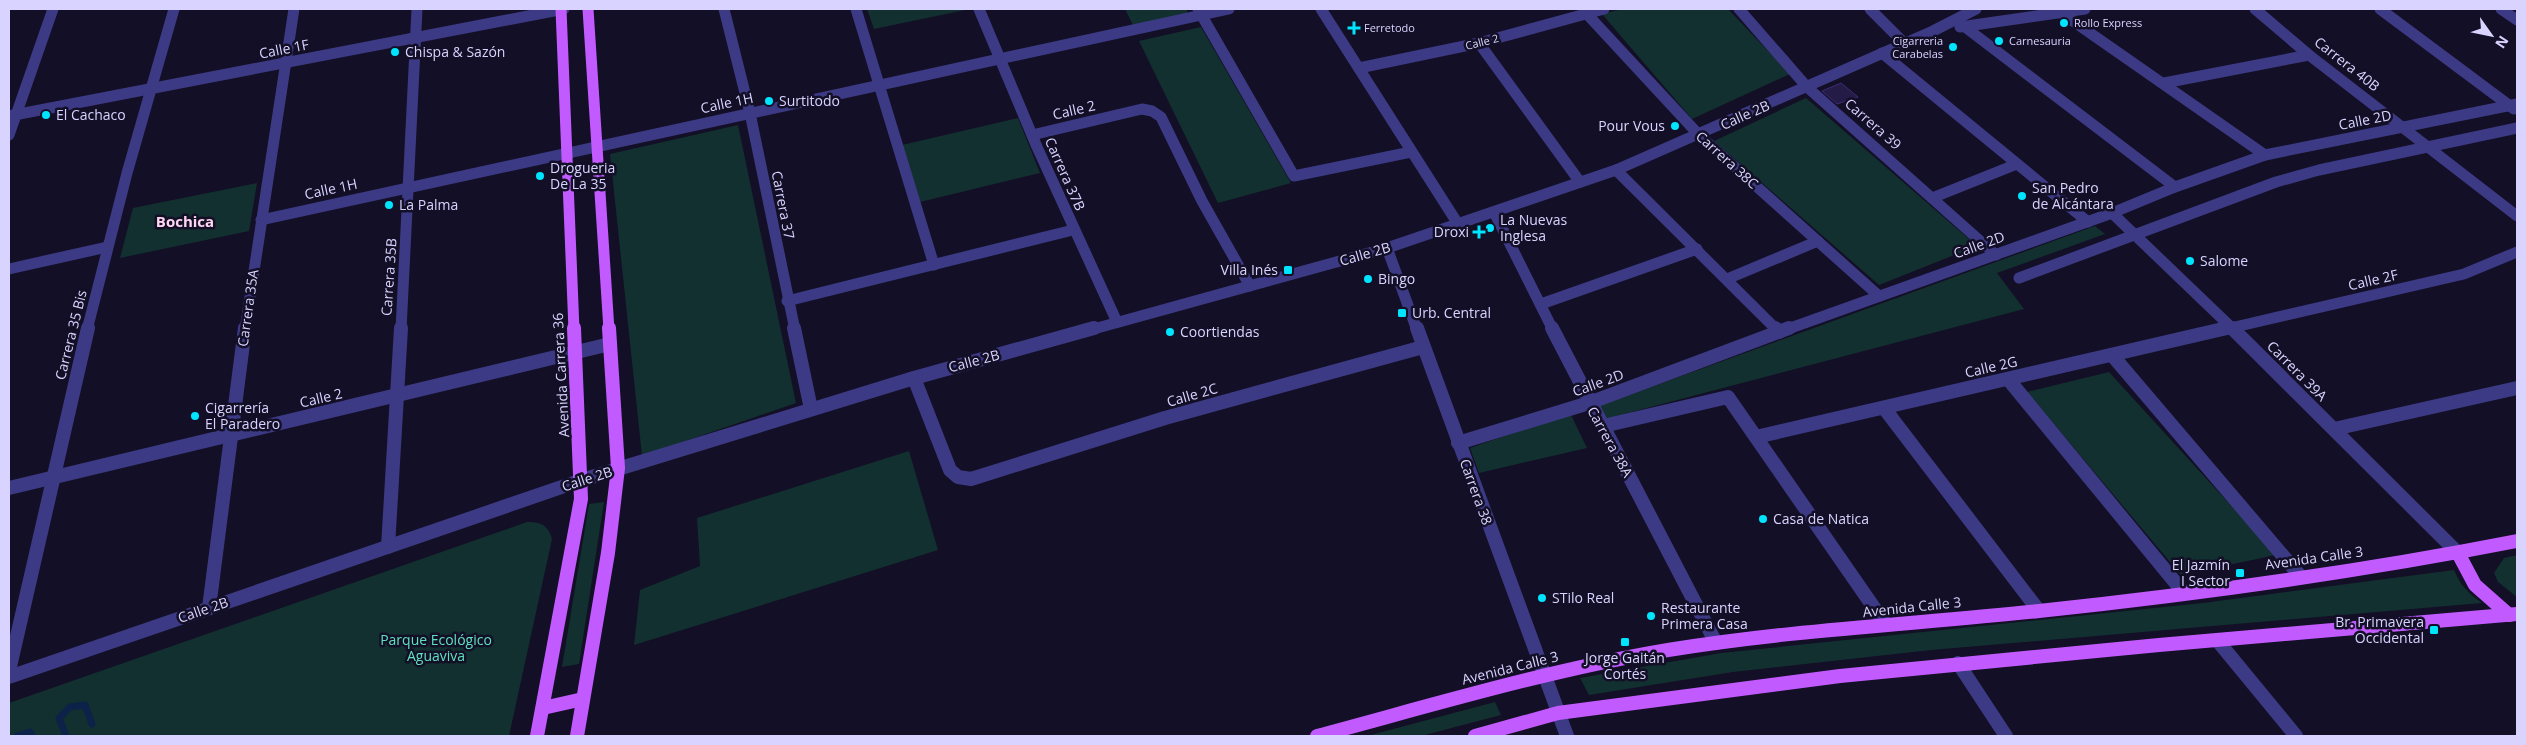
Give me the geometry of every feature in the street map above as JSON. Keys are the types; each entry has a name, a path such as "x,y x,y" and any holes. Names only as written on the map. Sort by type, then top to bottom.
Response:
{"main road":[{"name":"Avenida Carrera 36","path":"537,736 579,512 582,480 562,9"},
{"path":"577,736 608,553 618,468 588,9"},
{"name":"Avenida Calle 3","path":"1317,736 1544,675 1716,643 2039,610 2184,593 2458,553 2517,541"},
{"path":"2458,553 2474,585 2513,614"},
{"path":"1475,736 1558,713 1684,694 1958,663 2513,614"},
{"path":"542,708 584,699"}],"street":[{"path":"9,135 13,116 53,9"},
{"name":"Carrera 35 Bis","path":"9,671 52,477 108,247 150,89 174,9"},
{"name":"Carrera 35A","path":"209,608 229,435 260,220 294,9"},
{"name":"Carrera 35B","path":"388,546 410,187 415,38 418,9"},
{"name":"Calle 1F","path":"13,116 562,9"},
{"name":"Carrera 37","path":"724,9 750,113 787,301 811,409"},
{"path":"856,9 934,265"},
{"name":"Carrera 37B","path":"980,9 1073,230 1117,322"},
{"name":"Calle 1H","path":"260,220 878,85 1200,12 1229,9"},
{"path":"1320,9 1360,68 1458,224"},
{"name":"Calle 2","path":"1360,68 1480,43 1604,9"},
{"name":"Carrera 39","path":"1739,9 1807,87 1996,255"},
{"path":"1870,9 1904,43"},
{"name":"Calle 2B","path":"9,677 618,468 914,378 1387,248 1494,212 1616,170 1933,31 1976,9"},
{"name":"Calle 2B","path":"1933,31 2085,9"},
{"name":"Carrera 40B","path":"2255,9 2310,55 2517,216"},
{"path":"2380,9 2515,107"},
{"path":"2501,9 2517,20"},
{"path":"1200,12 1294,176 1411,152"},
{"path":"2060,12 2265,155"},
{"name":"Carrera 38C","path":"1586,14 1699,135 1879,296"},
{"path":"1965,26 2175,186"},
{"path":"1480,43 1580,182"},
{"path":"1882,53 2088,222"},
{"path":"2164,83 2310,55"},
{"name":"Calle 2D","path":"1458,443 1589,403 1779,332 2088,222 2175,186 2265,155 2515,107"},
{"name":"Calle 2","path":"1032,135 1142,109 1152,111 1161,117 1202,201 1250,286"},
{"path":"2019,278 2276,182 2428,146 2517,128"},
{"path":"1932,198 2018,164"},
{"path":"1616,170 1779,332"},
{"name":"Carrera 38A","path":"1494,212 1589,403 1603,426 1716,643"},
{"name":"Carrera 39A","path":"2112,213 2233,329 2458,553"},
{"path":"787,301 1073,230"},
{"path":"1727,279 1818,241"},
{"path":"9,269 108,247"},
{"name":"Carrera 38","path":"1387,248 1567,736"},
{"path":"1541,304 1697,249"},
{"name":"Calle 2F","path":"2233,329 2464,274 2517,252"},
{"name":"Calle 2G","path":"1756,437 2112,354 2233,329"},
{"name":"Calle 2","path":"9,488 610,344"},
{"name":"Calle 2C","path":"914,378 950,470 958,477 970,479 1165,418 1423,347"},
{"path":"2112,354 2300,577"},
{"path":"2008,379 2184,593"},
{"path":"2334,429 2517,388"},
{"path":"1603,426 1728,397 1886,625"},
{"path":"1884,408 2039,610"},
{"path":"2216,640 2296,736"},
{"path":"1958,663 2006,736"}],"green space":[{"path":"867,9 965,9 965,10 874,29"},
{"path":"1125,9 1187,9 1187,13 1135,29"},
{"path":"1622,9 1728,9 1790,74 1692,119 1602,14"},
{"path":"1201,27 1291,183 1218,203 1139,41"},
{"path":"1806,98 1977,246 1879,285 1714,141"},
{"path":"1018,118 1040,173 920,202 902,145"},
{"path":"738,125 796,403 642,456 610,154"},
{"path":"257,183 249,231 120,258 133,208"},
{"path":"2095,226 2105,234 1997,273 2024,309 1605,419 1596,407"},
{"path":"2109,372 2276,555 2181,575 2027,392"},
{"path":"1570,413 1587,448 1479,473 1470,448"},
{"path":"909,451 938,550 634,645 640,590 700,566 697,518"},
{"path":"604,502 579,664 562,667 589,504"},
{"name":"Parque Ecológico Aguaviva","path":"527,522 546,527 552,539 509,736 9,736 9,703"},
{"path":"2517,555 2517,597 2498,582 2494,573 2504,558"},
{"path":"2454,570 2465,589 2482,603 1931,650 1733,672 1589,695 1580,678 1721,653 2203,603"},
{"path":"1495,702 1501,715 1421,736 1367,736"}],"building":[{"path":"1841,83 1858,97 1837,104 1822,91"}],"waterway":[{"path":"66,736 59,718 70,707 85,705 92,724"},
{"path":"17,736 30,732 32,736"}],"place":[{"name":"Rollo Express","path":"2064,23"},
{"name":"Ferretodo","path":"1354,28"},
{"name":"Carnesauria","path":"1999,41"},
{"name":"Cigarreria Carabelas","path":"1953,47"},
{"name":"Chispa & Sazón","path":"395,52"},
{"name":"Surtitodo","path":"769,101"},
{"name":"El Cachaco","path":"46,115"},
{"name":"Pour Vous","path":"1675,126"},
{"name":"Drogueria De La 35","path":"540,176"},
{"name":"San Pedro de Alcántara","path":"2022,196"},
{"name":"La Palma","path":"389,205"},
{"name":"La Nuevas Inglesa","path":"1490,228"},
{"name":"Droxi","path":"1479,232"},
{"name":"Salome","path":"2190,261"},
{"name":"Villa Inés","path":"1288,270"},
{"name":"Bingo","path":"1368,279"},
{"name":"Urb. Central","path":"1402,313"},
{"name":"Coortiendas","path":"1170,332"},
{"name":"Cigarrería El Paradero","path":"195,416"},
{"name":"Casa de Natica","path":"1763,519"},
{"name":"El Jazmín I Sector","path":"2240,573"},
{"name":"STilo Real","path":"1542,598"},
{"name":"Restaurante Primera Casa","path":"1651,616"},
{"name":"Br. Primavera Occidental","path":"2434,630"},
{"name":"Jorge Gaitán Cortés","path":"1625,642"}],"district":[{"name":"Bochica","path":"185,222"}]}
